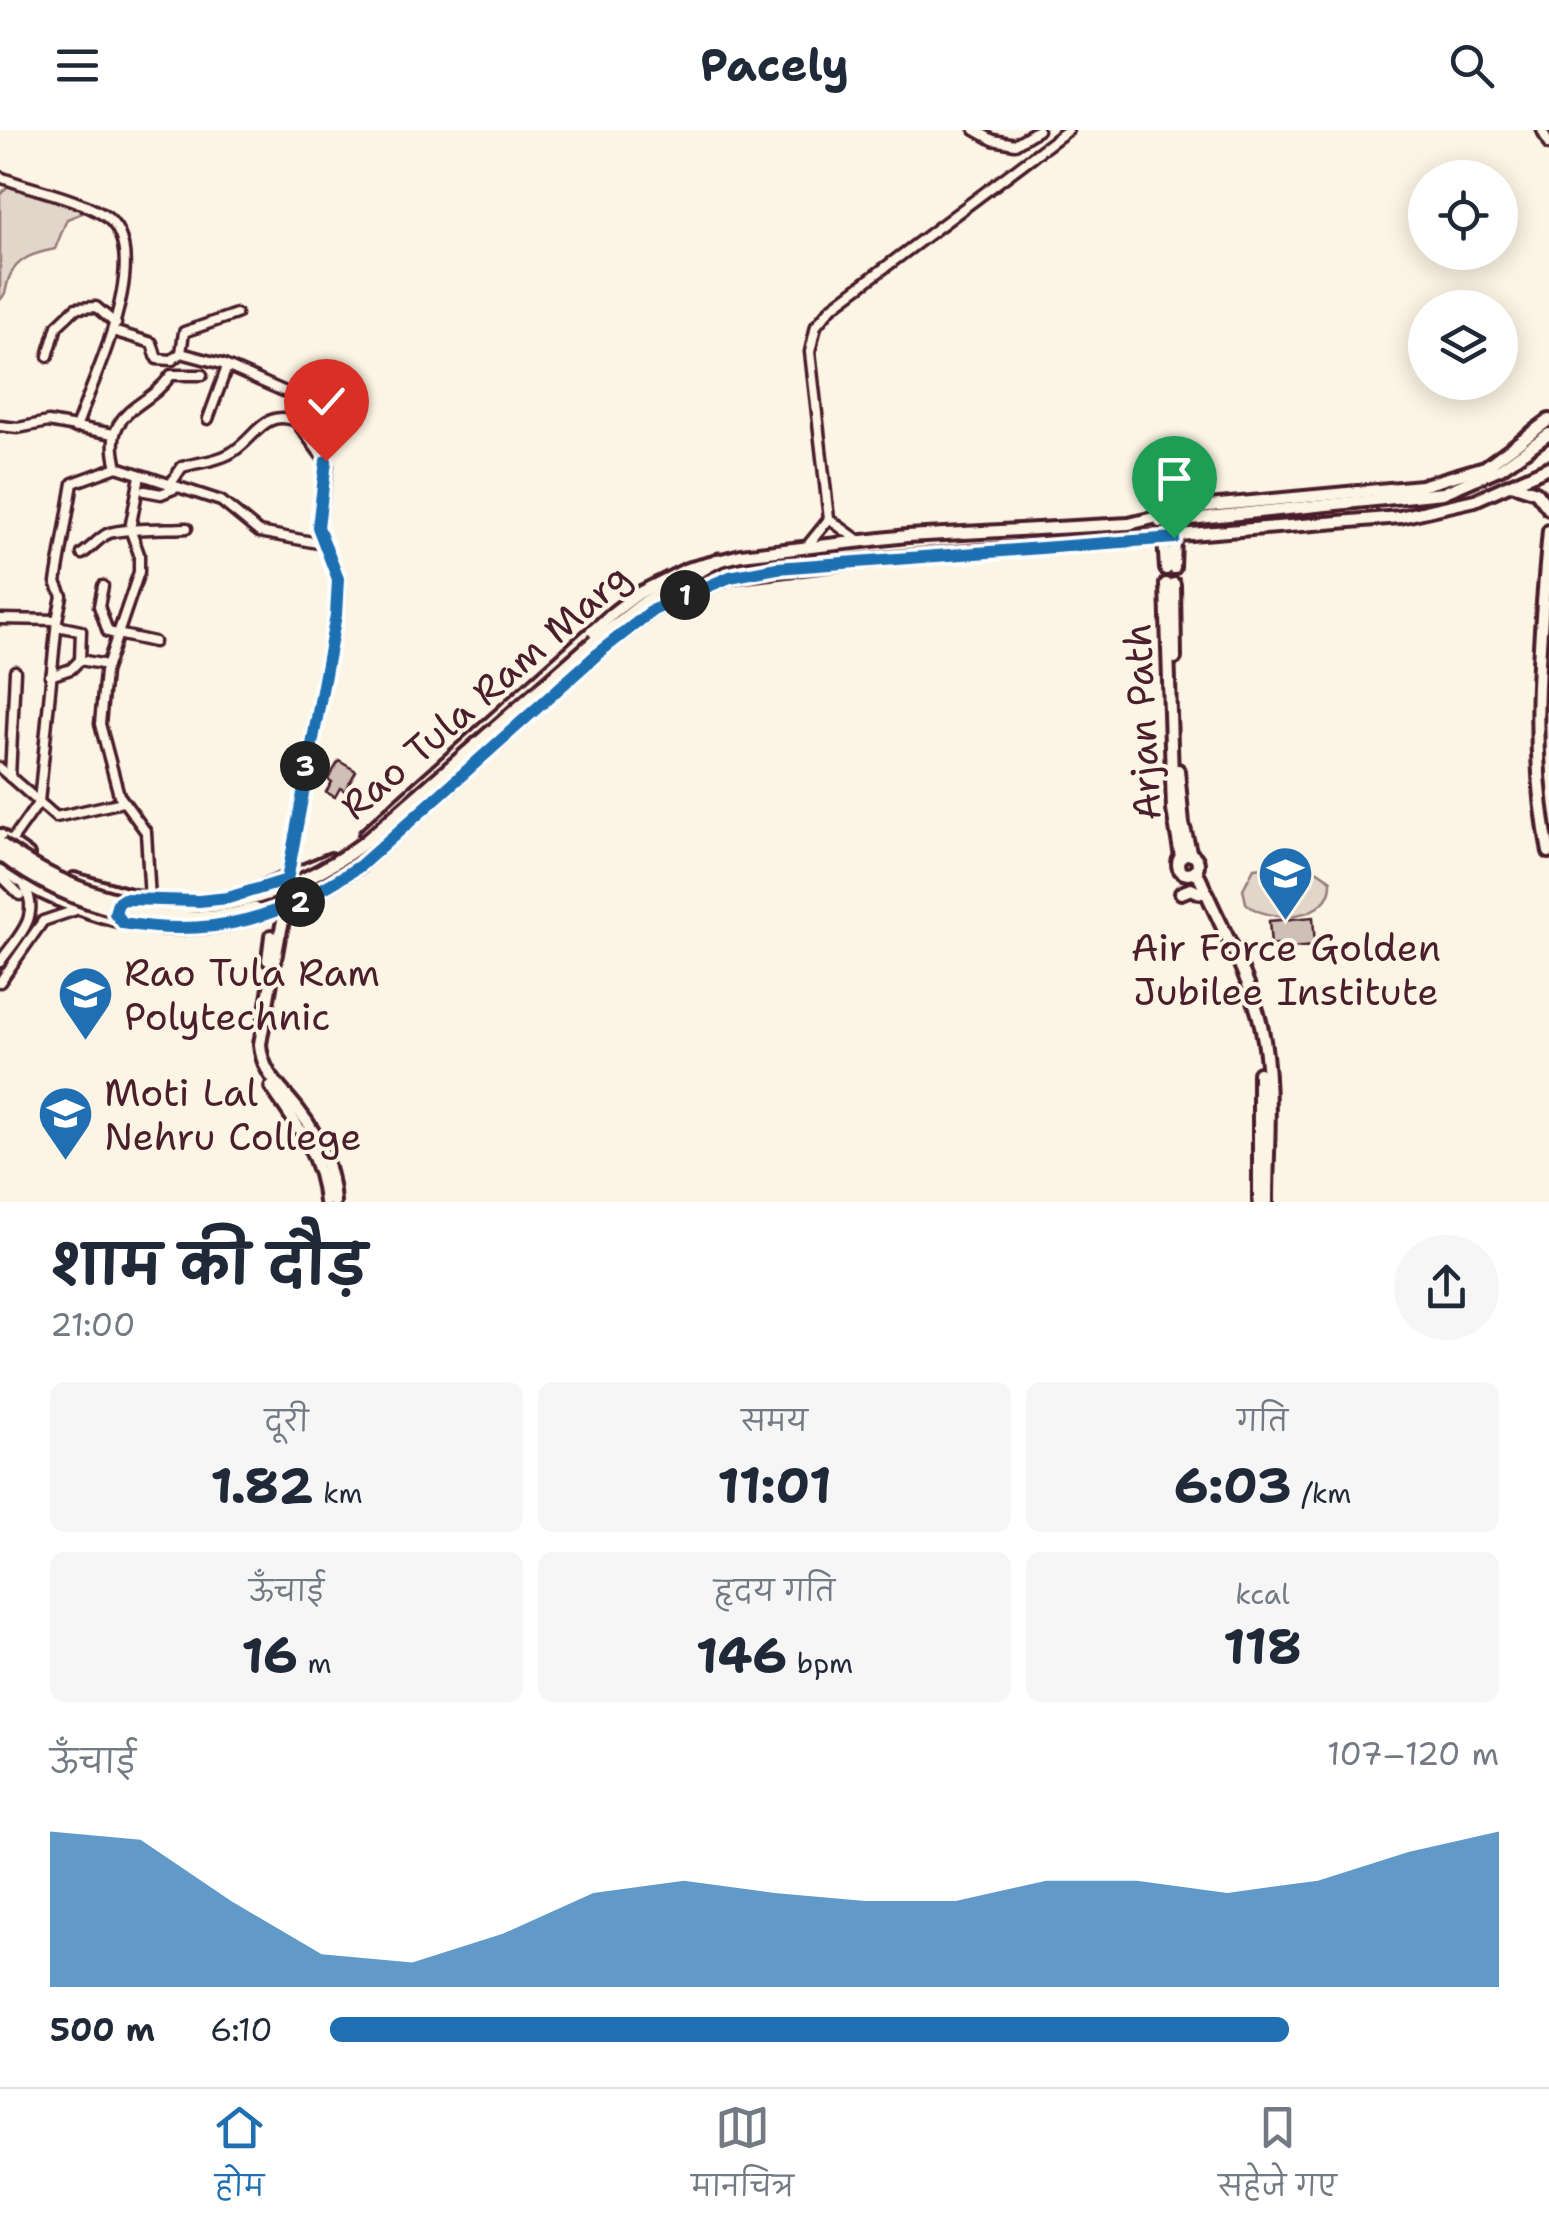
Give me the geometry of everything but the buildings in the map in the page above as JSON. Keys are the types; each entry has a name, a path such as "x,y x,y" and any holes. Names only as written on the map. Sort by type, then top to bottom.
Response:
{"highway":[{"path":"3,841 50,878 82,891 139,905 193,908 282,890 336,864 364,843 595,641 667,589 719,560"},
{"path":"0,854 31,877 77,899 111,910 164,918 239,914 360,866"}],"main road":[{"name":"Rao Tula Ram Marg","path":"3,841 78,881 133,897 228,898 287,880 338,856 614,612 663,580 719,560 808,545 1015,528 1129,524 1198,507 1422,486 1485,466 1549,420"},
{"path":"1129,524 1443,493 1501,468 1549,434"},
{"name":"Rao Tula Ram Marg","path":"0,866 22,890 123,923 199,930 261,916 318,894 360,866 602,650 653,610 712,583 777,568 1400,517 1475,500 1533,473 1549,470"},
{"path":"1512,484 1536,492 1549,509"},
{"path":"1549,531 1540,724 1542,818 1549,852"},
{"name":"Arjan Path","path":"1169,538 1170,569"},
{"name":"Arjan Path","path":"1170,584 1173,810 1186,856"},
{"path":"1193,872 1180,870 1186,856 1197,861 1193,872 1200,893 1258,1037 1263,1202"},
{"path":"1193,872 1232,945 1262,1032 1268,1097 1263,1202"},
{"path":"68,904 78,881"},
{"path":"1181,893 1200,893"},
{"path":"123,923 115,913 118,903 133,897"},
{"path":"286,908 276,935 263,1010 262,1061 319,1168 325,1202"},
{"path":"261,916 276,935"},
{"path":"267,1076 299,1110 315,1136 330,1172 334,1202"}],"street":[{"path":"975,130 1005,143 1023,141 1038,130"},
{"path":"1005,143 1006,130"},
{"path":"808,545 829,519 810,352 816,326 831,308 1068,130"},
{"path":"1542,130 1549,145"},
{"path":"0,177 62,197 111,221 125,250 116,328 100,358 76,428"},
{"path":"48,356 56,326 76,308 96,307 116,328 152,343 157,360 172,360 181,353 184,332 236,314"},
{"path":"181,353 227,367 290,394 291,418"},
{"path":"208,419 227,367"},
{"path":"117,466 114,434 131,406 159,392 172,375 202,375"},
{"path":"145,491 161,494 175,484 182,467 216,460 244,446 265,420 291,418 312,439 328,465 319,523 338,579 336,615 287,880"},
{"path":"0,426 18,428 48,422 114,434"},
{"path":"3,841 39,802 50,676 62,596 56,582 73,484 117,466 226,504 260,532 324,544"},
{"path":"140,476 130,529 139,554 139,572 107,665 100,724 122,802 146,832 150,900"},
{"path":"829,519 858,540"},
{"path":"82,554 110,532 186,528"},
{"path":"102,586 99,606 108,632 154,642"},
{"path":"0,619 57,623 81,631 80,660 71,669 50,676"},
{"path":"80,660 107,665"},
{"path":"10,777 14,670"},
{"path":"0,768 60,818 122,802"},
{"path":"0,875 22,890 33,906 26,925 0,962"},
{"path":"0,982 43,920 80,908"},
{"path":"26,925 36,931"}],"shaded area":[{"path":"16,177 88,211 67,219 55,249 34,254 17,265 0,300 0,195"},
{"path":"1306,863 1331,880 1322,904 1298,915 1283,916 1256,910 1246,903 1243,889 1254,868"}],"place":[{"name":"Air Force Golden Jubilee Institute","path":"1286,923"},
{"name":"Rao Tula Ram Polytechnic","path":"85,1043"},
{"name":"Moti Lal Nehru College","path":"65,1163"}],"route":[{"path":"326,461 318,527 338,579 336,615 287,880 228,898 170,902 124,899 115,913 123,923 199,930 242,922 318,894 360,866 602,650 653,610 714,582 777,568 1174,538"}]}
